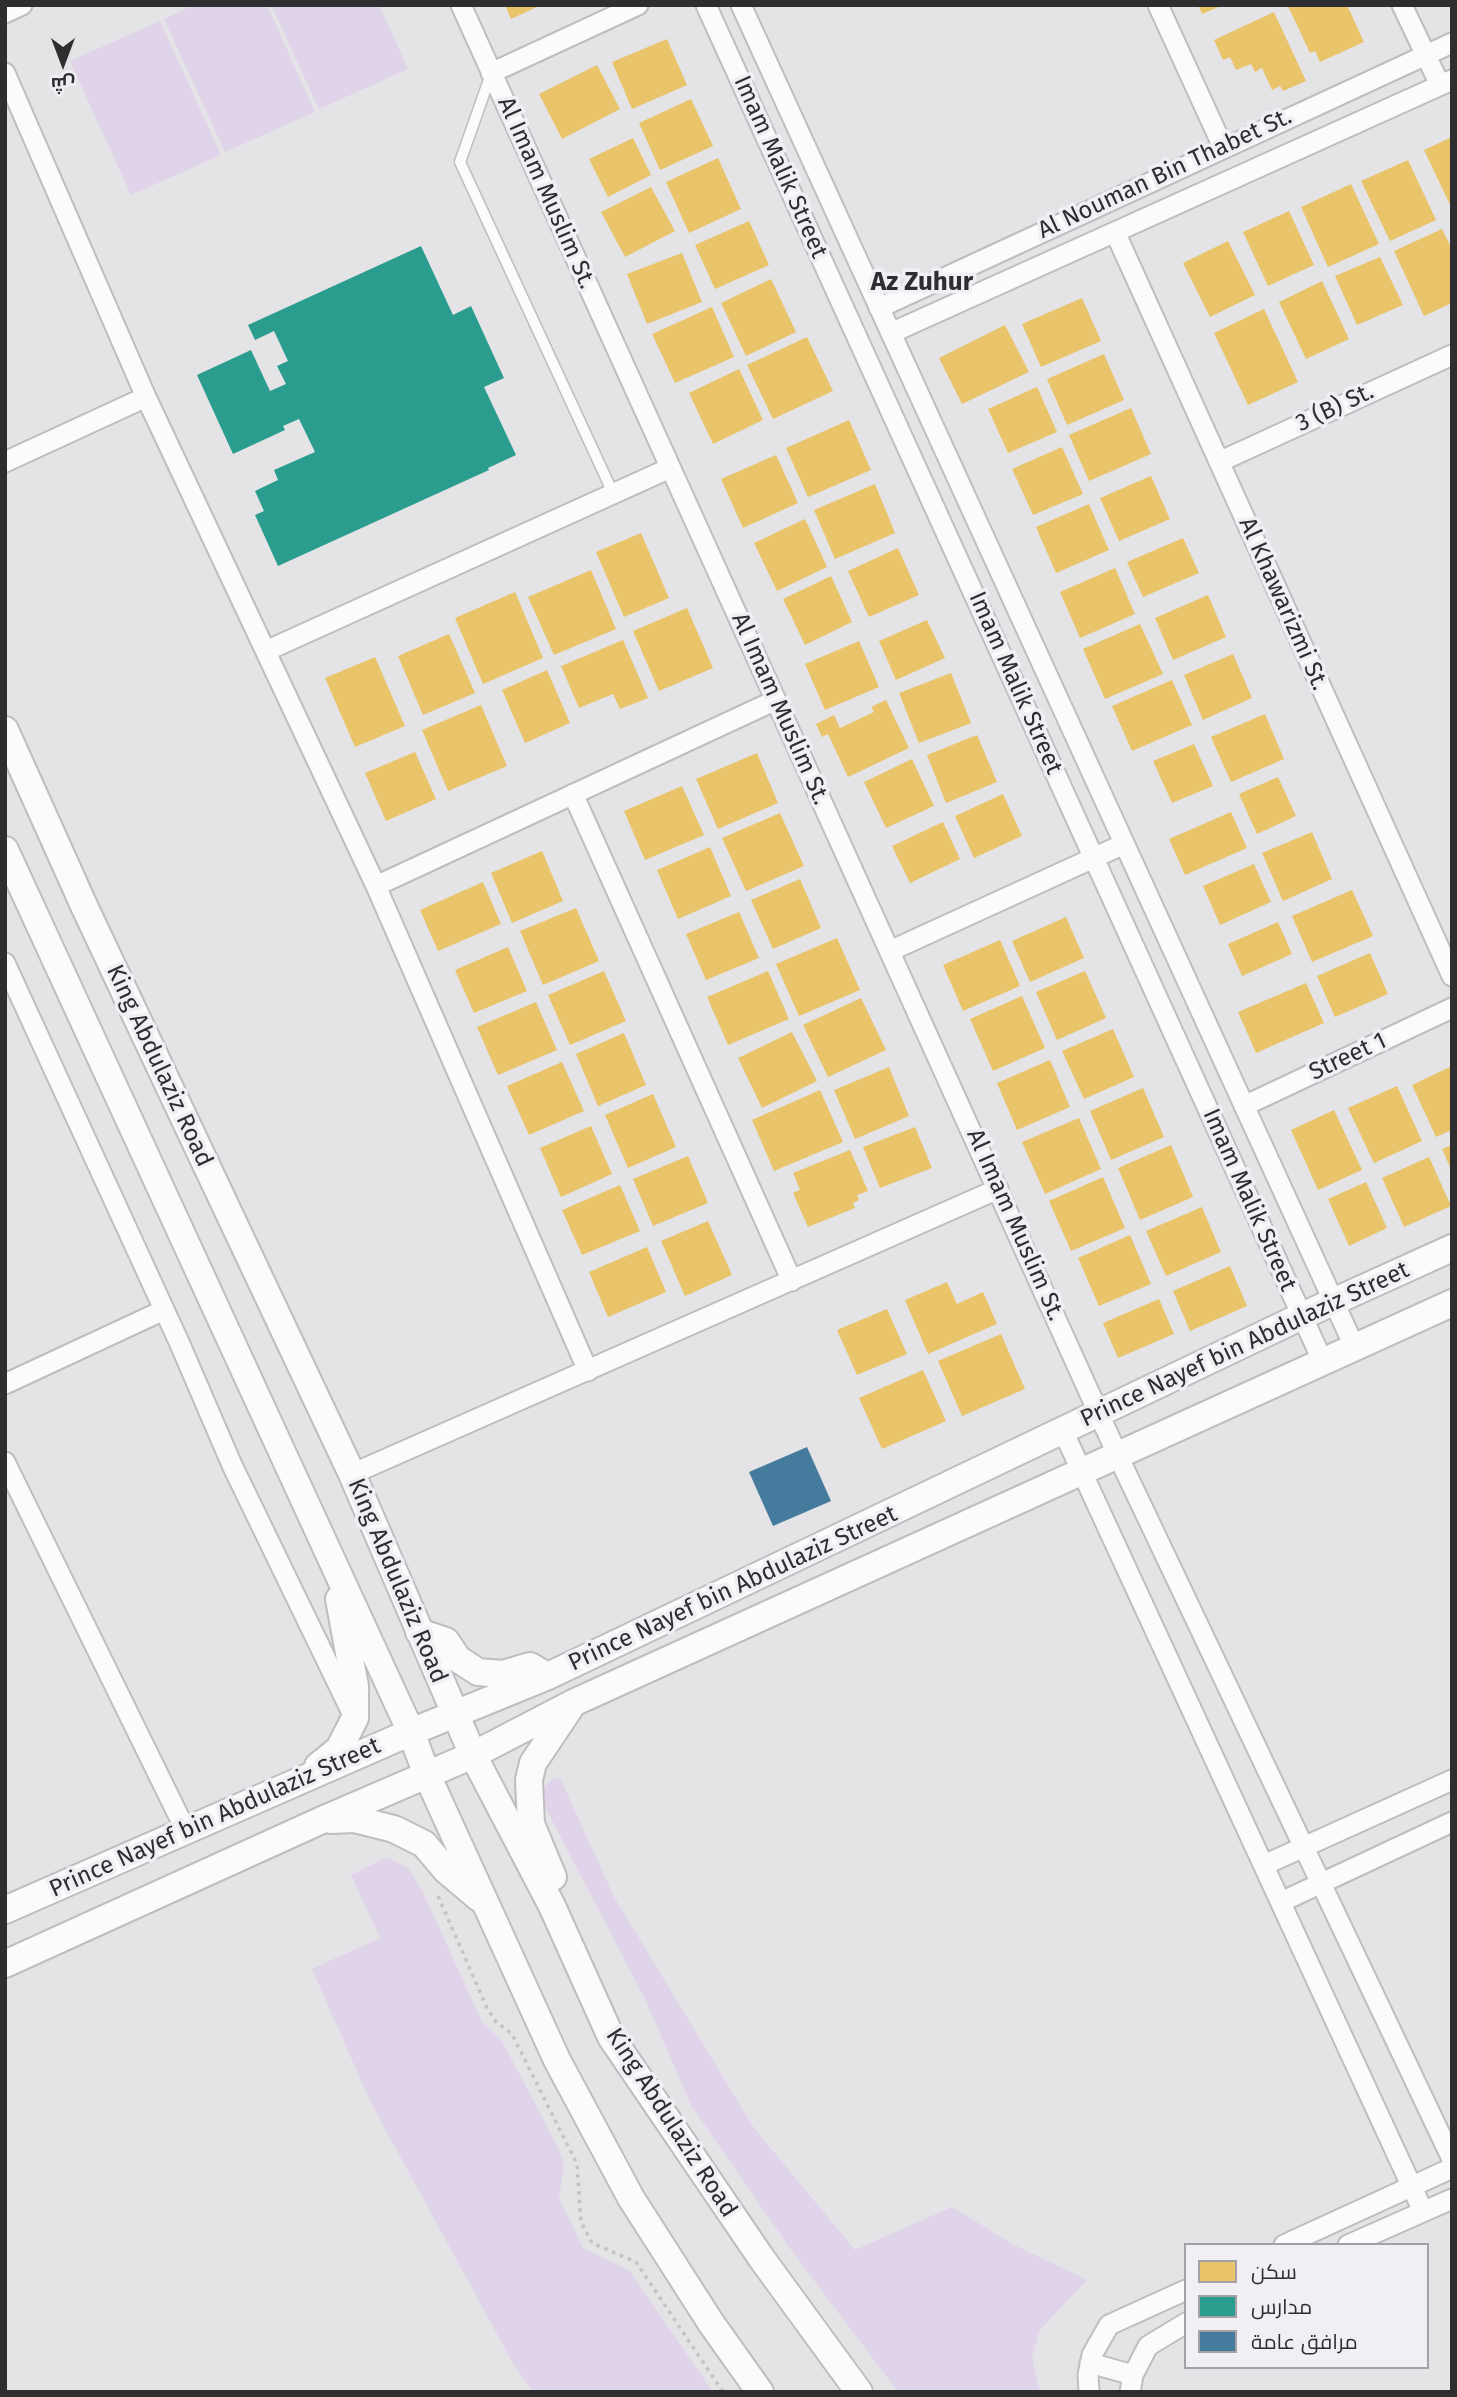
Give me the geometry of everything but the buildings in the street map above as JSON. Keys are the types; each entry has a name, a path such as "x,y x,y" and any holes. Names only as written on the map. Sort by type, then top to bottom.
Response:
{"main road":[{"name":"King Abdulaziz Road","path":"5,730 97,933 352,1474 473,1755 552,1906 611,2037 762,2259 859,2392"},
{"name":"King Abdulaziz Road","path":"5,850 411,1732 427,1775 557,2060 631,2198 711,2323 760,2392"},
{"name":"Prince Nayef bin Abdulaziz Street","path":"5,1910 411,1732 548,1676 1302,1316 1452,1248"},
{"name":"Prince Nayef bin Abdulaziz Street","path":"5,1964 322,1820 473,1755 573,1703 1452,1303"},
{"path":"299,1782 339,1749 355,1718 355,1686 332,1563"},
{"path":"419,1632 446,1641 458,1659 478,1672 503,1674 530,1666 548,1676"},
{"path":"552,1906 553,1870 531,1824 529,1780 533,1763 573,1703"},
{"path":"322,1820 354,1819 394,1829 424,1844 446,1870 485,1902"}],"street":[{"path":"5,13 22,5"},
{"name":"Al Imam Muslim St.","path":"461,5 1118,1456 1452,2159"},
{"path":"491,73 638,5"},
{"name":"Imam Malik Street","path":"706,5 1323,1362"},
{"name":"Imam Malik Street","path":"741,5 1354,1346"},
{"path":"1158,5 1223,147"},
{"path":"1402,5 1425,55 1446,83"},
{"name":"Al Nouman Bin Thabet St.","path":"879,308 1452,43"},
{"path":"5,73 146,397 376,886 588,1371"},
{"name":"Al Nouman Bin Thabet St.","path":"891,333 1446,83"},
{"name":"Al Khawarizmi St.","path":"1115,232 1452,976"},
{"name":"3 (B) St.","path":"1219,462 1452,355"},
{"path":"5,462 146,397"},
{"path":"266,651 670,468"},
{"path":"376,886 776,700"},
{"path":"573,794 792,1281"},
{"path":"890,951 1124,844"},
{"path":"5,963 232,1465 355,1718"},
{"name":"Street 1","path":"1244,1106 1452,1008"},
{"path":"352,1474 998,1189"},
{"path":"5,1384 164,1310"},
{"path":"1063,1431 1423,2211"},
{"path":"7,1471 186,1831"},
{"path":"1264,1865 1452,1780"},
{"path":"1281,1902 1452,1822"},
{"path":"1288,2243 1452,2168"},
{"path":"1352,2243 1452,2199"},
{"path":"1089,2392 1090,2363 1109,2325 1184,2291"},
{"path":"1090,2363 1132,2383 1148,2346 1184,2324"}],"lane":[{"path":"491,73 460,162 613,493"}],"path":[{"path":"433,1886 487,2008 496,2022 512,2034 578,2164 581,2221 592,2243 636,2262 723,2392"}],"shaded area":[{"path":"194,5 267,5 315,112 225,152 164,19"},
{"path":"271,5 379,5 408,69 319,109"},
{"path":"160,21 221,155 131,195 70,61"},
{"path":"560,1778 614,1897 754,2128 855,2250 952,2207 1014,2245 1087,2280 1039,2331 1032,2358 1040,2392 898,2392 789,2247 691,2105 646,2001 543,1803 544,1788 551,1780"},
{"path":"387,1857 408,1868 422,1890 482,2022 502,2041 559,2149 564,2165 559,2198 583,2248 629,2270 713,2392 533,2392 514,2365 371,2103 312,1969 380,1938 351,1875"}],"district":[{"name":"Az Zuhur","path":"922,283"}]}
